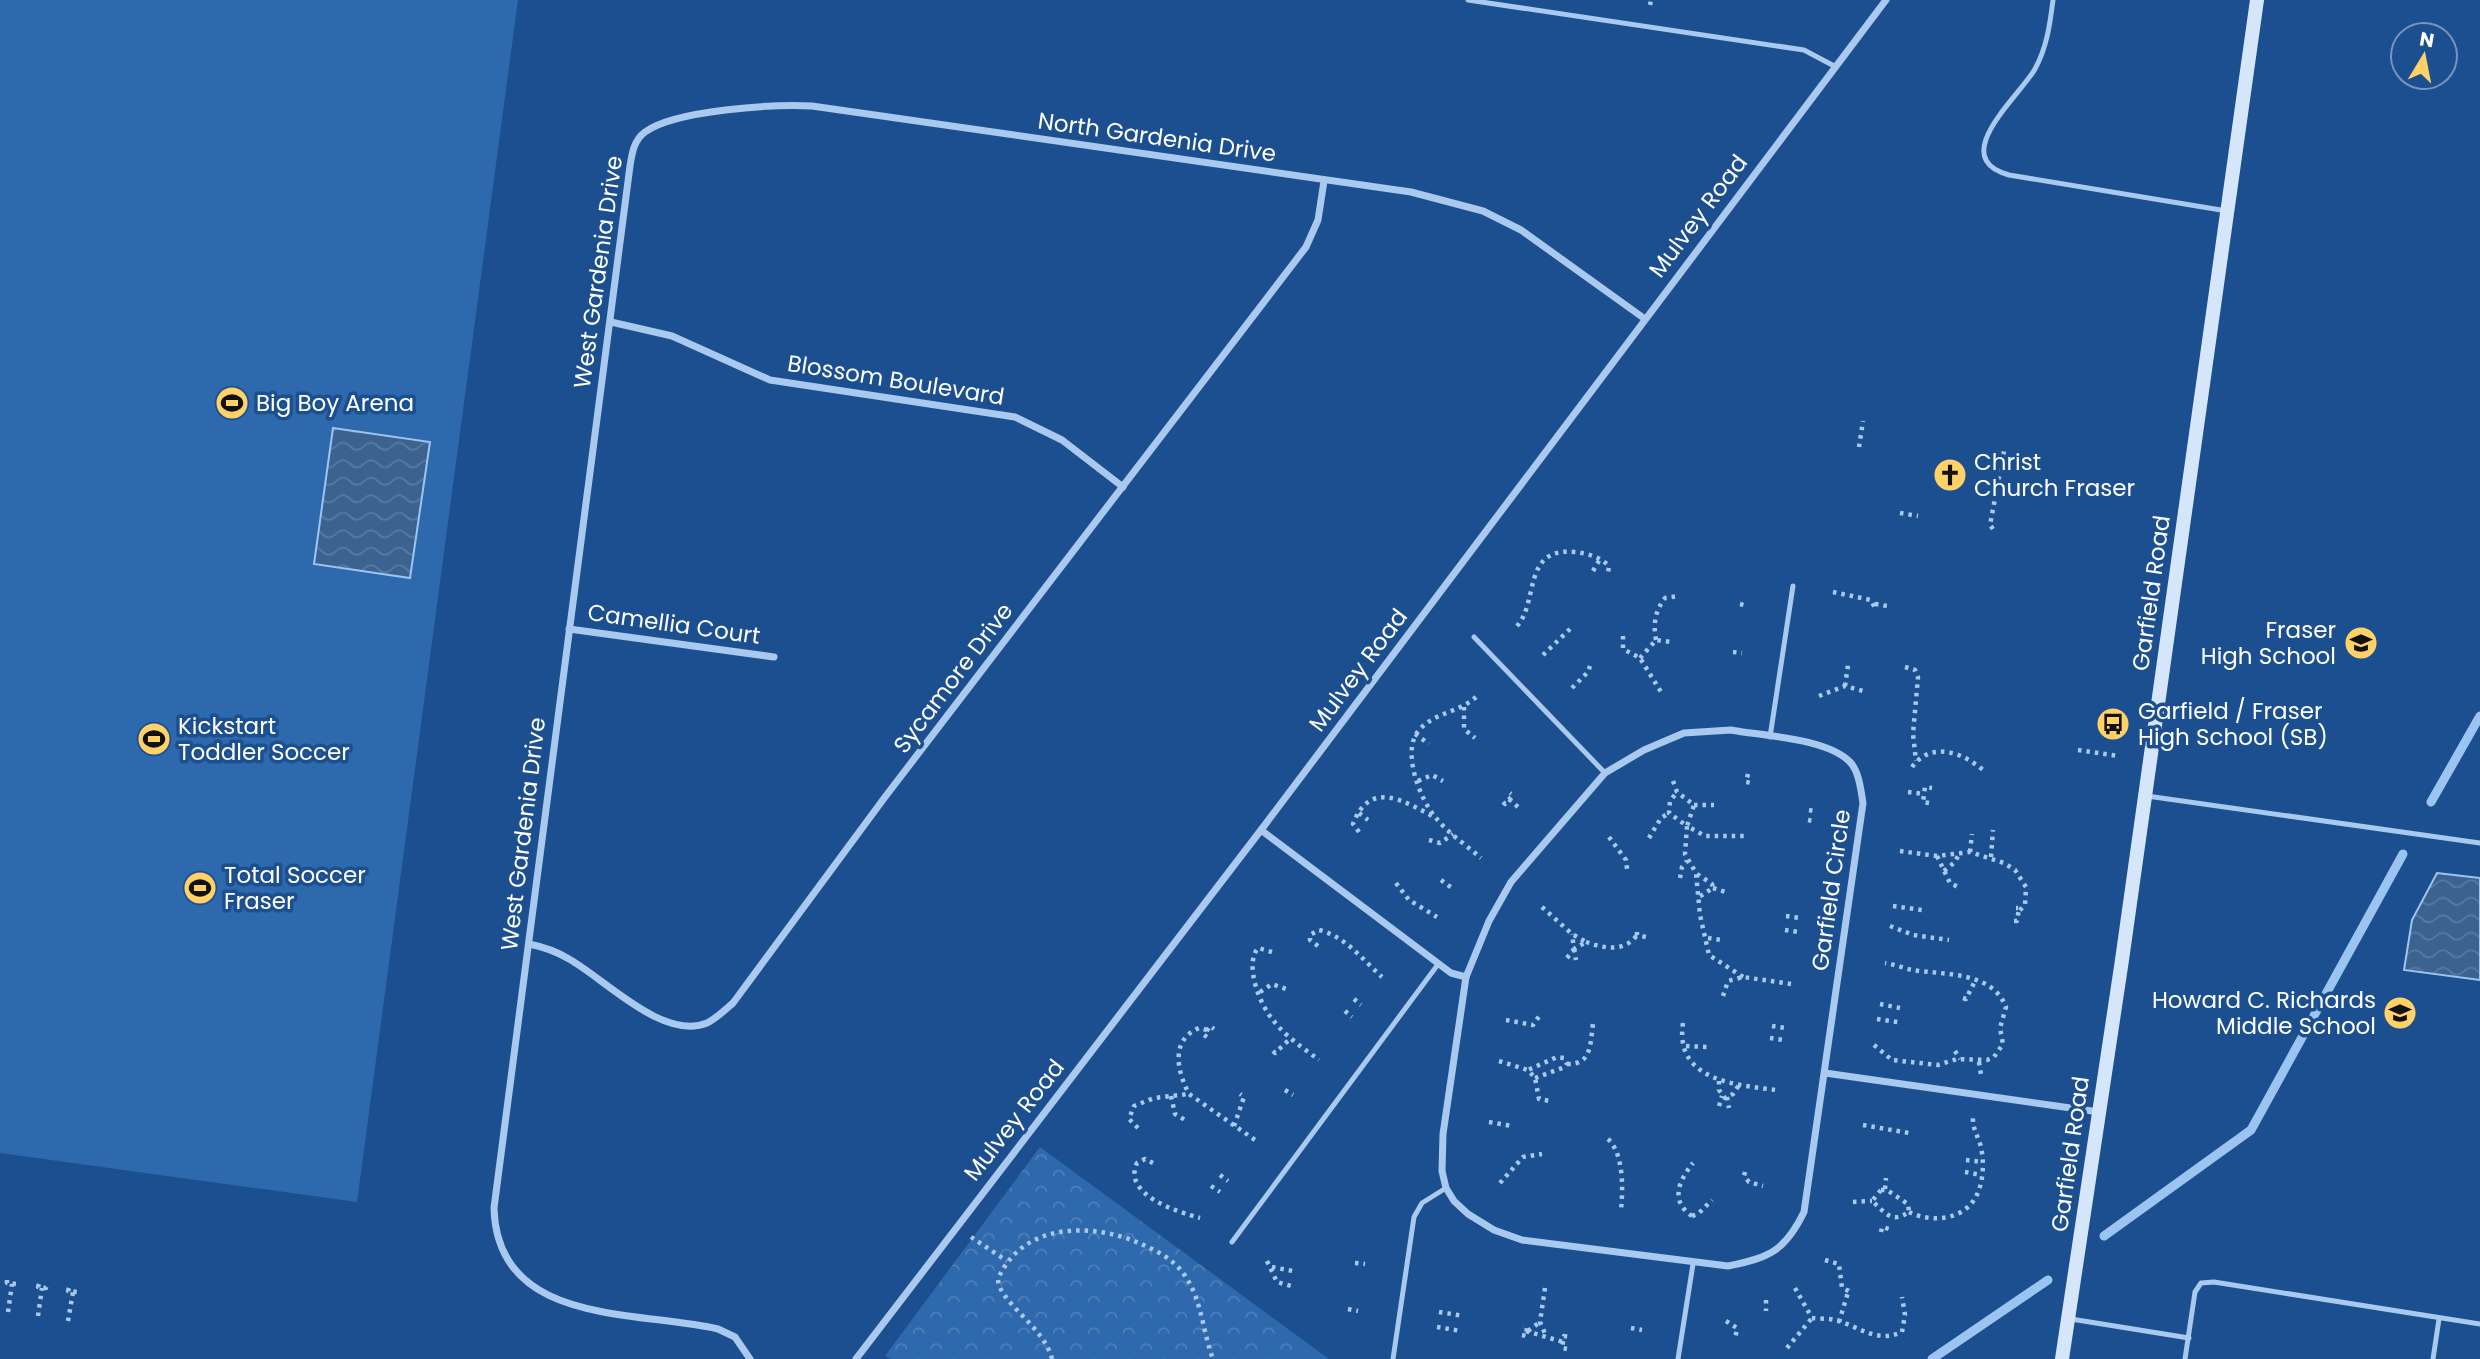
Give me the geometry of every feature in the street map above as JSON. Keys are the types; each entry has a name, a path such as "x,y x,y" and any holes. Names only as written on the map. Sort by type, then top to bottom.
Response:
{"main road":[{"name":"Garfield Road","path":"2062,1359 2258,0"}],"street":[{"name":"Mulvey Road","path":"856,1359 1261,830 1886,0"},
{"name":"North Gardenia Drive","path":"636,140 643,133 669,122 778,104 1411,192 1483,211 1521,230 1645,319"},
{"name":"West Gardenia Drive","path":"636,140 630,166 569,629 494,1208 495,1227 508,1260 521,1278 542,1294 568,1305 718,1329 735,1337 750,1359"},
{"name":"Sycamore Drive","path":"529,944 548,948 571,960 657,1018 676,1025 695,1026 718,1016 748,984 885,797 1306,247 1318,220 1324,181"},
{"name":"Blossom Boulevard","path":"611,322 672,336 770,380 1015,418 1062,440 1123,487"},
{"name":"Camellia Court","path":"569,629 774,657"},
{"name":"Garfield Circle","path":"1731,730 1770,737 1813,744 1834,751 1852,763 1863,803 1804,1212 1793,1236 1776,1252 1757,1260 1728,1266 1693,1265 1522,1240 1493,1230 1454,1201 1446,1188 1442,1171 1443,1134 1466,977 1489,921 1511,882 1605,773 1644,750 1684,733 1731,730"},
{"path":"1261,830 1451,973 1466,977"},
{"path":"1825,1073 2099,1112"}],"lane":[{"path":"1468,0 1804,50 1836,67"},
{"path":"2053,0 2043,54 1986,136 1983,150 1986,162 1995,172 2009,175 2228,211"},
{"path":"1770,737 1793,586"},
{"path":"1474,638 1605,773"},
{"path":"2144,796 2480,843"},
{"path":"1232,1241 1439,963"},
{"path":"1392,1359 1414,1217 1422,1203 1446,1188"},
{"path":"1678,1359 1693,1265"},
{"path":"2185,1359 2195,1292 2201,1283 2214,1282 2480,1324"},
{"path":"2068,1319 2189,1338"},
{"path":"2433,1359 2439,1319"}],"path":[{"path":"1859,447 1863,421"},
{"path":"1993,529 1990,525 2004,451"},
{"path":"1900,513 1918,516"},
{"path":"1517,626 1538,566 1547,558 1572,551 1600,559 1609,566 1608,573"},
{"path":"1594,571 1600,559"},
{"path":"1833,592 1858,595 1875,606 1887,606 1887,610"},
{"path":"1640,658 1656,640 1654,625 1658,606 1665,598 1679,596"},
{"path":"1740,604 1748,606"},
{"path":"1543,655 1570,629"},
{"path":"1623,636 1623,649 1640,658 1661,692"},
{"path":"1656,640 1672,642"},
{"path":"1733,652 1742,653"},
{"path":"1845,686 1848,665"},
{"path":"1572,688 1588,672 1590,666"},
{"path":"1905,667 1914,670 1918,677 1913,734 1916,761"},
{"path":"1819,695 1845,686 1867,692"},
{"path":"1434,817 1418,781 1410,753 1415,734 1431,720 1464,707 1476,697"},
{"path":"1464,707 1464,729 1475,738"},
{"path":"1415,734 1429,744"},
{"path":"2078,750 2119,757"},
{"path":"1912,767 1916,761 1936,751 1949,752 1976,764 1983,769 1982,774"},
{"path":"1748,774 1746,782 1752,783"},
{"path":"1418,781 1432,775 1443,781"},
{"path":"1673,781 1677,792 1694,805 1714,805"},
{"path":"1929,803 1923,802 1925,787 1932,788"},
{"path":"1669,813 1670,801 1677,792"},
{"path":"1908,792 1924,794"},
{"path":"1359,832 1353,824 1359,813 1373,799 1384,795 1398,798 1434,817 1481,858"},
{"path":"1503,802 1505,804 1510,796 1519,808"},
{"path":"1694,805 1687,826 1687,861 1713,888 1729,893"},
{"path":"1359,813 1368,820"},
{"path":"1669,813 1705,836 1744,836"},
{"path":"1649,838 1661,818 1669,813"},
{"path":"1991,857 1993,830"},
{"path":"1429,840 1440,843 1453,834"},
{"path":"1970,852 1972,834"},
{"path":"1609,836 1626,860 1627,869"},
{"path":"1900,851 1937,856 1970,852 1991,857 2015,870 2022,878 2026,897 2017,910 2017,921 2014,920"},
{"path":"1944,871 1955,862 1959,853"},
{"path":"1937,856 1950,883 1958,887"},
{"path":"1680,878 1682,867 1687,861"},
{"path":"1696,873 1700,915 1709,955 1743,976 1791,985"},
{"path":"1441,880 1452,888"},
{"path":"1396,883 1409,900 1437,917"},
{"path":"1699,897 1713,888"},
{"path":"1893,906 1922,910"},
{"path":"1542,907 1572,934 1586,942 1613,948 1623,946 1637,934 1646,936 1647,933"},
{"path":"1786,916 1800,918"},
{"path":"1890,926 1913,935 1949,940"},
{"path":"1318,946 1310,940 1311,935 1319,930 1328,932 1348,944 1382,977"},
{"path":"1785,930 1798,932"},
{"path":"1572,934 1576,960"},
{"path":"1707,938 1722,940"},
{"path":"1567,958 1574,949 1586,942"},
{"path":"1272,952 1264,947 1254,952 1252,971 1271,1018 1319,1060"},
{"path":"1874,1045 1885,1057 1899,1062 1938,1065 1960,1059 1979,1062 1987,1060 2000,1051 2003,1044 2000,1028 2005,1016 2003,1000 1990,986 1942,971 1910,970 1885,963"},
{"path":"1723,996 1728,981 1743,976"},
{"path":"1963,999 1966,999 1975,981"},
{"path":"1260,992 1272,984 1286,989"},
{"path":"1354,999 1361,1005"},
{"path":"1880,1004 1900,1008"},
{"path":"1345,1012 1352,1017"},
{"path":"1506,1020 1533,1026 1541,1015"},
{"path":"1877,1019 1898,1022"},
{"path":"1683,1023 1686,1046 1692,1062 1719,1081 1776,1090"},
{"path":"1535,1079 1567,1064 1580,1064 1587,1058 1593,1024"},
{"path":"1208,1037 1204,1035 1210,1026 1214,1029"},
{"path":"1772,1026 1785,1028"},
{"path":"1990,1027 2000,1028"},
{"path":"1207,1030 1199,1028 1187,1034 1178,1054 1177,1065 1189,1094 1258,1142"},
{"path":"1273,1051 1275,1053 1291,1038"},
{"path":"1770,1038 1783,1041"},
{"path":"1686,1046 1707,1047"},
{"path":"1955,1051 1960,1059"},
{"path":"1528,1070 1561,1055 1567,1064"},
{"path":"1499,1061 1528,1070 1535,1079 1539,1099 1550,1101"},
{"path":"1979,1062 1981,1075"},
{"path":"1719,1081 1729,1108"},
{"path":"1718,1106 1739,1085"},
{"path":"1285,1090 1293,1095"},
{"path":"1138,1128 1129,1119 1134,1106 1154,1098 1189,1094"},
{"path":"1234,1126 1244,1097 1240,1094"},
{"path":"1171,1096 1175,1114 1185,1121"},
{"path":"1853,1202 1872,1201 1889,1218 1896,1219 1909,1212 1941,1219 1964,1211 1978,1193 1981,1175 1982,1162 1973,1116"},
{"path":"1489,1122 1512,1126"},
{"path":"1863,1125 1909,1133"},
{"path":"1606,1138 1617,1154 1621,1210"},
{"path":"1500,1183 1523,1157 1542,1154"},
{"path":"1153,1163 1145,1159 1137,1163 1134,1177 1138,1185 1169,1209 1200,1218"},
{"path":"1966,1160 1982,1162"},
{"path":"1693,1163 1684,1171 1678,1186 1680,1201 1692,1218 1712,1200"},
{"path":"1745,1172 1745,1179 1763,1186"},
{"path":"1965,1172 1981,1175"},
{"path":"1220,1175 1228,1181"},
{"path":"1885,1189 1886,1178"},
{"path":"1211,1186 1220,1192"},
{"path":"1885,1189 1909,1204 1909,1212"},
{"path":"1872,1201 1877,1193 1885,1189"},
{"path":"1902,1198 1906,1193"},
{"path":"1885,1231 1889,1218"},
{"path":"956,1227 1007,1261"},
{"path":"1052,1359 1042,1335 1001,1293 998,1279 1007,1261 1024,1246 1063,1229 1118,1234 1158,1252 1182,1271 1195,1294 1213,1359"},
{"path":"1825,1260 1839,1264 1842,1288 1849,1289 1839,1322"},
{"path":"1267,1261 1277,1282 1291,1286"},
{"path":"1355,1263 1365,1264"},
{"path":"1272,1267 1293,1271"},
{"path":"8,1312 12,1281"},
{"path":"38,1317 42,1285"},
{"path":"1545,1288 1540,1322 1546,1336"},
{"path":"1795,1288 1812,1318"},
{"path":"68,1321 73,1289"},
{"path":"1812,1318 1839,1322 1876,1336 1887,1337 1902,1332 1905,1315 1902,1297"},
{"path":"1766,1300 1766,1311"},
{"path":"1348,1309 1358,1311"},
{"path":"1439,1312 1464,1316"},
{"path":"1787,1348 1812,1318"},
{"path":"1726,1321 1737,1328 1735,1339"},
{"path":"1540,1322 1525,1331 1563,1342"},
{"path":"1437,1327 1461,1331"},
{"path":"1876,1336 1879,1327"},
{"path":"1631,1328 1642,1330"},
{"path":"1567,1349 1562,1349 1563,1342 1564,1336 1569,1336"}],"green space":[{"path":"0,0 518,0 357,1202 0,1153"},
{"path":"1040,1147 1329,1359 891,1359 885,1356"}],"water":[{"path":"333,428 430,442 410,578 314,564"},
{"path":"2437,873 2480,878 2480,980 2404,970 2412,920"}],"waterway":[{"path":"2431,802 2480,716"},
{"path":"2104,1236 2251,1130 2403,854"},
{"path":"1932,1359 2048,1280"}],"place":[{"name":"Big Boy Arena","path":"232,403"},
{"name":"Christ Church Fraser","path":"1950,475"},
{"name":"Fraser High School","path":"2361,643"},
{"name":"Garfield / Fraser High School (SB)","path":"2113,724"},
{"name":"Kickstart Toddler Soccer","path":"154,739"},
{"name":"Total Soccer Fraser","path":"200,888"},
{"name":"Howard C. Richards Middle School","path":"2400,1013"}]}
